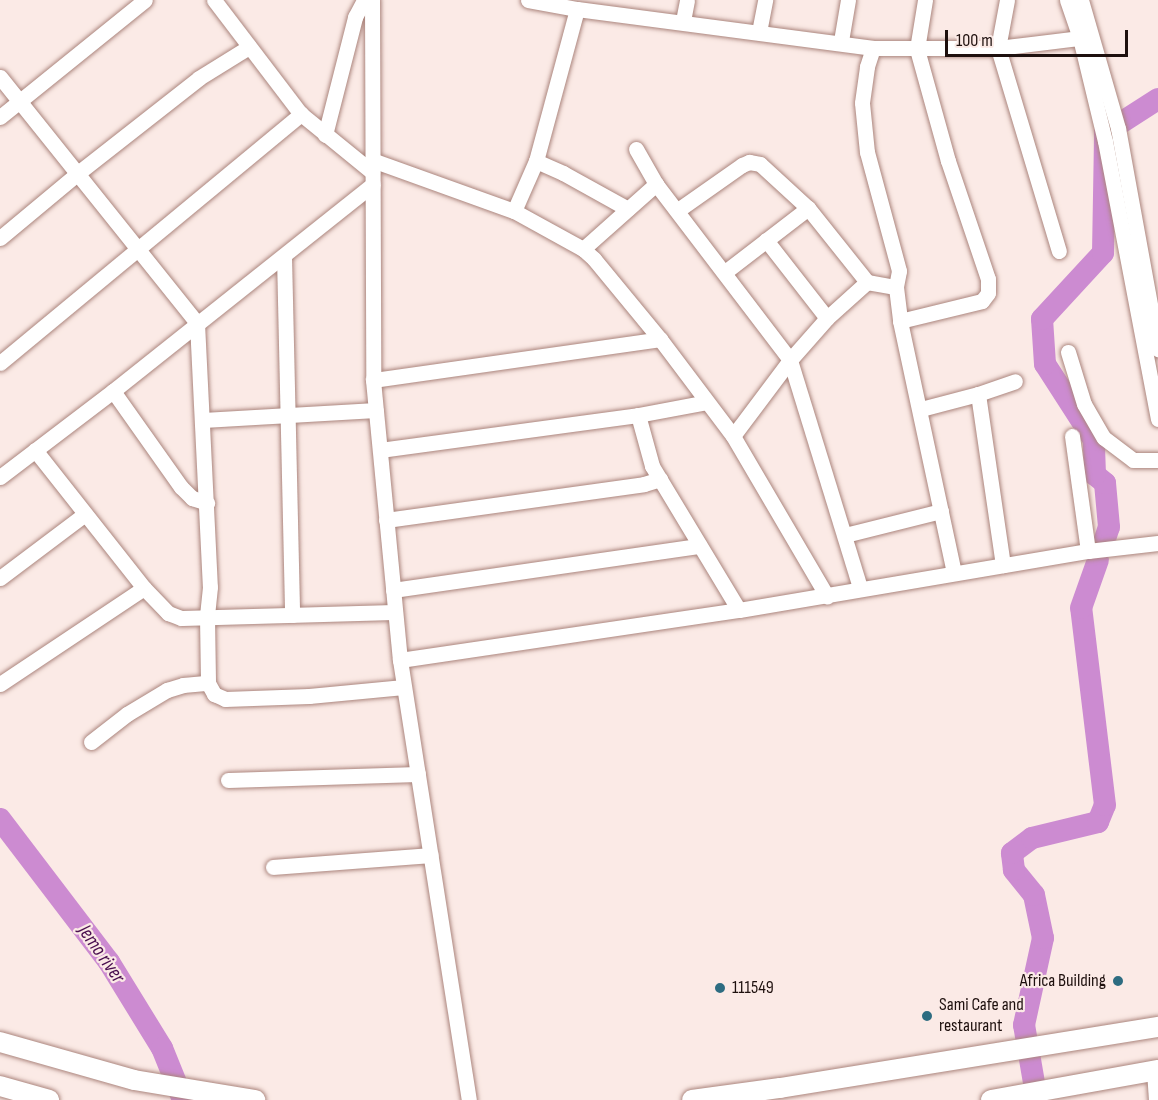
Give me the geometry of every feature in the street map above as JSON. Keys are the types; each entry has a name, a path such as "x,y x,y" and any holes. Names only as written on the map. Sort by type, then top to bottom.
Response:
{"main road":[{"path":"692,1100 780,1094 1007,1051 1158,1027"},
{"path":"0,1042 134,1080 255,1100"},
{"path":"991,1100 1156,1070"},
{"path":"0,1086 37,1098"}],"street":[{"path":"0,117 145,0"},
{"path":"325,135 355,17 363,0"},
{"path":"372,0 373,380 400,660 469,1100"},
{"path":"529,0 577,9 607,5 683,21 840,41 873,48 998,48 1080,38"},
{"path":"683,21 687,0"},
{"path":"759,32 765,0"},
{"path":"840,41 848,0"},
{"path":"900,321 982,301 988,293 988,279 948,161 916,49 925,0"},
{"path":"1007,0 998,48 1059,251"},
{"path":"1067,0 1111,121 1106,141 1158,419"},
{"path":"1081,0 1150,263 1158,349"},
{"path":"220,2 249,47 301,114 372,172 514,212 583,249 605,269 733,436 827,596"},
{"path":"514,212 536,161 577,9"},
{"path":"0,238 78,172 199,78 249,47"},
{"path":"873,48 867,67 862,104 867,152 899,271 896,287 900,321 921,409 954,572"},
{"path":"0,76 197,323 210,587 207,617 208,683 214,694 225,699 309,696 404,687"},
{"path":"0,363 301,114"},
{"path":"636,148 656,184 790,360 860,588"},
{"path":"536,161 563,173 628,209"},
{"path":"678,210 749,162 760,164 808,208 867,282 896,287"},
{"path":"0,477 113,391 284,255 372,172"},
{"path":"583,249 656,184"},
{"path":"725,272 808,208"},
{"path":"766,240 827,318"},
{"path":"284,255 292,615"},
{"path":"733,436 790,360 827,318 867,282"},
{"path":"373,380 660,339"},
{"path":"1068,352 1084,404 1104,438 1134,460 1158,460"},
{"path":"921,409 978,394 1015,381"},
{"path":"113,391 181,487 192,498 207,503"},
{"path":"978,394 1003,565"},
{"path":"380,450 638,415 707,402"},
{"path":"203,420 376,410"},
{"path":"638,415 644,444 660,479 739,610"},
{"path":"1072,436 1088,551"},
{"path":"35,450 144,588 168,613 181,618 395,612"},
{"path":"386,520 644,484 660,479"},
{"path":"844,535 941,511"},
{"path":"0,578 86,514"},
{"path":"400,660 739,610 1088,551 1158,543"},
{"path":"393,590 700,546"},
{"path":"0,684 144,588"},
{"path":"91,742 127,714 167,690 183,685 208,683"},
{"path":"228,780 418,774"},
{"path":"273,867 431,855"},
{"path":"1156,1070 1156,1100"}],"waterway":[{"path":"1104,542 1109,527 1105,483 1095,475 1094,440 1045,364 1042,319 1103,253 1105,133 1158,99"},
{"path":"1037,1100 1024,1025 1043,938 1034,895 1014,870 1012,853 1032,838 1098,822 1105,805 1081,608 1098,560"},
{"name":"Jemo river","path":"0,819 109,962 162,1048 183,1100"}],"place":[{"name":"Africa Building","path":"1118,981"},
{"name":"111549","path":"720,988"},
{"name":"Sami Cafe and restaurant","path":"927,1016"}]}
